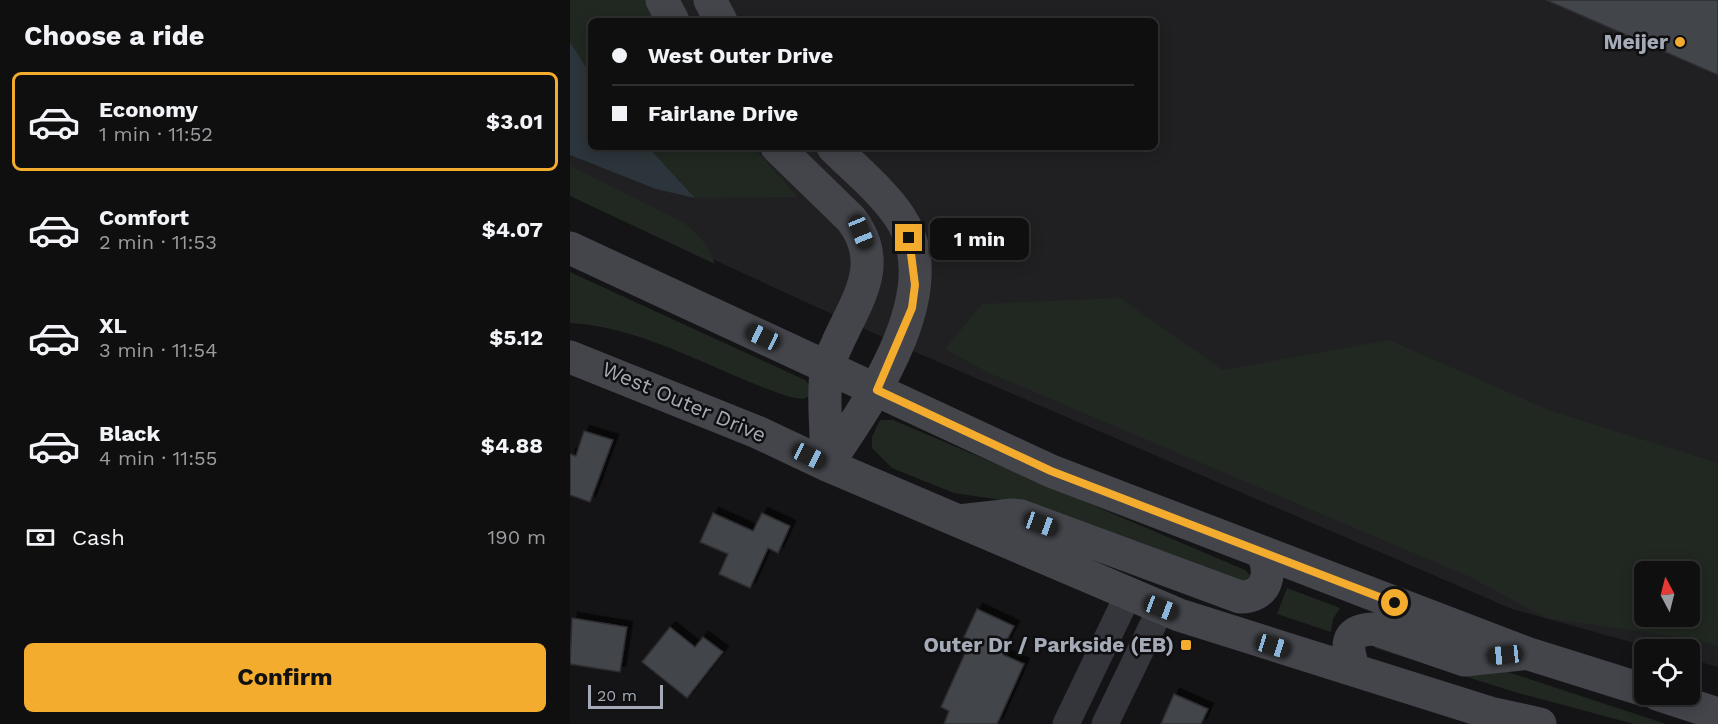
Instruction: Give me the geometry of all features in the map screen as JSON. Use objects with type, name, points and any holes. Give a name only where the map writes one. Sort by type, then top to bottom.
[{"type":"main road","points":[[662,0],[671,18]]},
{"type":"main road","points":[[710,0],[719,18]]},
{"type":"main road","points":[[780,150],[851,219],[861,232],[868,249],[869,266],[865,282],[827,367],[826,465]]},
{"type":"main road","points":[[826,465],[877,390],[912,308],[915,285],[909,238],[900,217],[869,181],[836,150]]},
{"type":"main road","points":[[570,248],[1051,471],[1526,653],[1634,687]]},
{"type":"main road","name":"West Outer Drive","points":[[570,357],[757,432],[826,465],[1161,608],[1273,646],[1490,713],[1540,724]]},
{"type":"main road","points":[[957,521],[1012,514],[1021,516],[1240,597],[1258,593],[1265,585],[1269,575],[1263,553]]},
{"type":"main road","points":[[1354,670],[1349,643],[1352,634],[1359,629],[1374,628],[1464,660],[1526,653]]},
{"type":"main road","points":[[1691,705],[1718,714]]},
{"type":"street","points":[[1066,724],[1128,595]]},
{"type":"street","points":[[1105,724],[1161,608]]},
{"type":"shaded area","points":[[570,0],[1718,0],[1718,667],[1700,662],[1700,639],[1634,639],[1634,643],[1512,609],[913,351],[570,194]]},
{"type":"shaded area","points":[[570,0],[646,0],[654,18],[588,18],[588,70],[570,42]]},
{"type":"shaded area","points":[[570,42],[588,70],[588,150],[651,150],[695,198],[656,189],[570,155]]},
{"type":"shaded area","points":[[651,150],[756,150],[798,197],[695,198]]},
{"type":"shaded area","points":[[570,166],[682,222],[702,240],[715,264],[570,196]]},
{"type":"shaded area","points":[[570,272],[805,380],[812,388],[811,395],[803,399],[790,397],[654,342],[599,326],[570,323]]},
{"type":"shaded area","points":[[1120,298],[1223,370],[1389,340],[1551,411],[1718,463],[1718,647],[1700,639],[1546,618],[1470,577],[987,372],[945,349],[982,304]]},
{"type":"shaded area","points":[[880,420],[893,420],[1245,570],[1251,576],[1247,584],[1008,501],[954,493],[892,468],[872,448],[872,437]]},
{"type":"shaded area","points":[[1287,588],[1340,608],[1333,619],[1331,632],[1277,614]]},
{"type":"shaded area","points":[[1378,638],[1502,670],[1666,724],[1634,724],[1518,693],[1375,648]]},
{"type":"building","name":"Meijer","points":[[1546,0],[1718,0],[1718,75]]},
{"type":"building","points":[[584,431],[613,440],[590,502],[570,495],[570,454],[576,456]]},
{"type":"building","points":[[713,513],[753,531],[762,513],[790,526],[778,553],[768,548],[750,588],[719,574],[728,554],[700,542]]},
{"type":"building","points":[[977,609],[1014,626],[1004,646],[1007,647],[1004,655],[1024,664],[997,724],[944,724],[949,711],[941,707],[971,640],[964,637]]},
{"type":"building","points":[[572,618],[627,627],[620,672],[570,664]]},
{"type":"building","points":[[670,627],[695,647],[703,637],[723,652],[687,698],[642,662]]},
{"type":"building","points":[[1174,694],[1208,709],[1201,724],[1161,724]]},
{"type":"place","name":"Meijer","points":[[1680,42]]},
{"type":"place","name":"Outer Dr / Parkside (EB)","points":[[1186,645]]},
{"type":"route","points":[[909,238],[915,285],[912,308],[877,390],[1051,471],[1395,603]]}]
